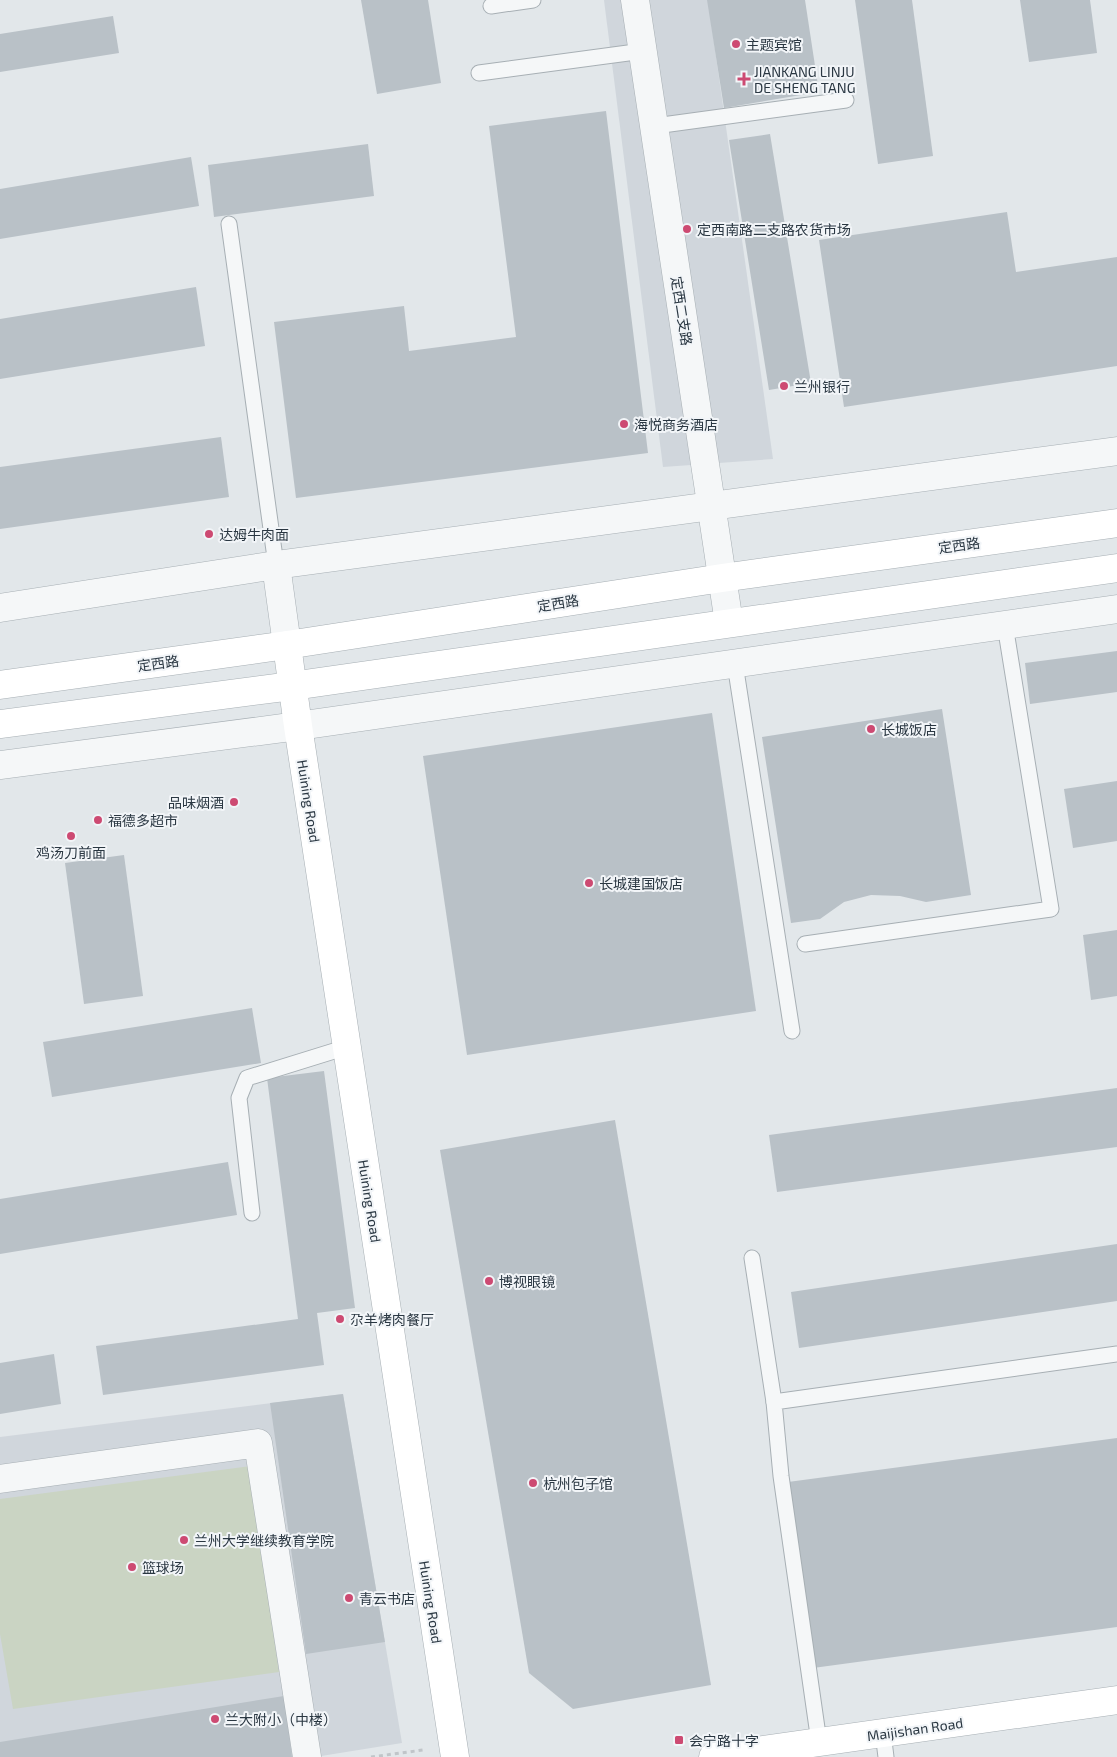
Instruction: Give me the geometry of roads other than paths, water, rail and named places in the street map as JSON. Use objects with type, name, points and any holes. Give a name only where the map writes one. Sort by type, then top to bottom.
[{"type":"main road","name":"定西路","points":[[0,685],[287,645],[722,578],[1117,523]]},
{"type":"main road","points":[[0,724],[292,686],[1117,568]]},
{"type":"main road","name":"Huining Road","points":[[287,645],[346,1047],[454,1751]]},
{"type":"main road","name":"Maijishan Road","points":[[714,1757],[819,1742],[885,1745],[1117,1700]]},
{"type":"street","name":"定西二支路","points":[[635,0],[729,623]]},
{"type":"street","points":[[0,608],[276,565],[1117,451]]},
{"type":"street","points":[[276,565],[287,645]]},
{"type":"street","points":[[0,765],[298,726],[1117,609]]},
{"type":"street","points":[[0,1479],[258,1443],[307,1757]]},
{"type":"lane","points":[[491,6],[533,0]]},
{"type":"lane","points":[[479,73],[643,51]]},
{"type":"lane","points":[[655,126],[846,100]]},
{"type":"lane","points":[[229,224],[276,565]]},
{"type":"lane","points":[[805,944],[1051,909],[1005,625]]},
{"type":"lane","points":[[734,664],[792,1031]]},
{"type":"lane","points":[[252,1213],[239,1098],[247,1078],[346,1047]]},
{"type":"lane","points":[[752,1258],[774,1402],[781,1476],[819,1742]]},
{"type":"lane","points":[[774,1402],[1117,1354]]},
{"type":"place","name":"主题宾馆","points":[[736,44]]},
{"type":"place","name":"JIANKANG LINJU DE SHENG TANG","points":[[744,79]]},
{"type":"place","name":"定西南路二支路农货市场","points":[[687,229]]},
{"type":"place","name":"兰州银行","points":[[784,386]]},
{"type":"place","name":"海悦商务酒店","points":[[624,424]]},
{"type":"place","name":"达姆牛肉面","points":[[209,534]]},
{"type":"place","name":"长城饭店","points":[[871,729]]},
{"type":"place","name":"品味烟酒","points":[[234,802]]},
{"type":"place","name":"福德多超市","points":[[98,820]]},
{"type":"place","name":"鸡汤刀前面","points":[[71,836]]},
{"type":"place","name":"长城建国饭店","points":[[589,883]]},
{"type":"place","name":"博视眼镜","points":[[489,1281]]},
{"type":"place","name":"尕羊烤肉餐厅","points":[[340,1319]]},
{"type":"place","name":"杭州包子馆","points":[[533,1483]]},
{"type":"place","name":"兰州大学继续教育学院","points":[[184,1540]]},
{"type":"place","name":"篮球场","points":[[132,1567]]},
{"type":"place","name":"青云书店","points":[[349,1598]]},
{"type":"place","name":"兰大附小（中楼）","points":[[215,1719]]},
{"type":"place","name":"会宁路十字","points":[[679,1740]]}]
